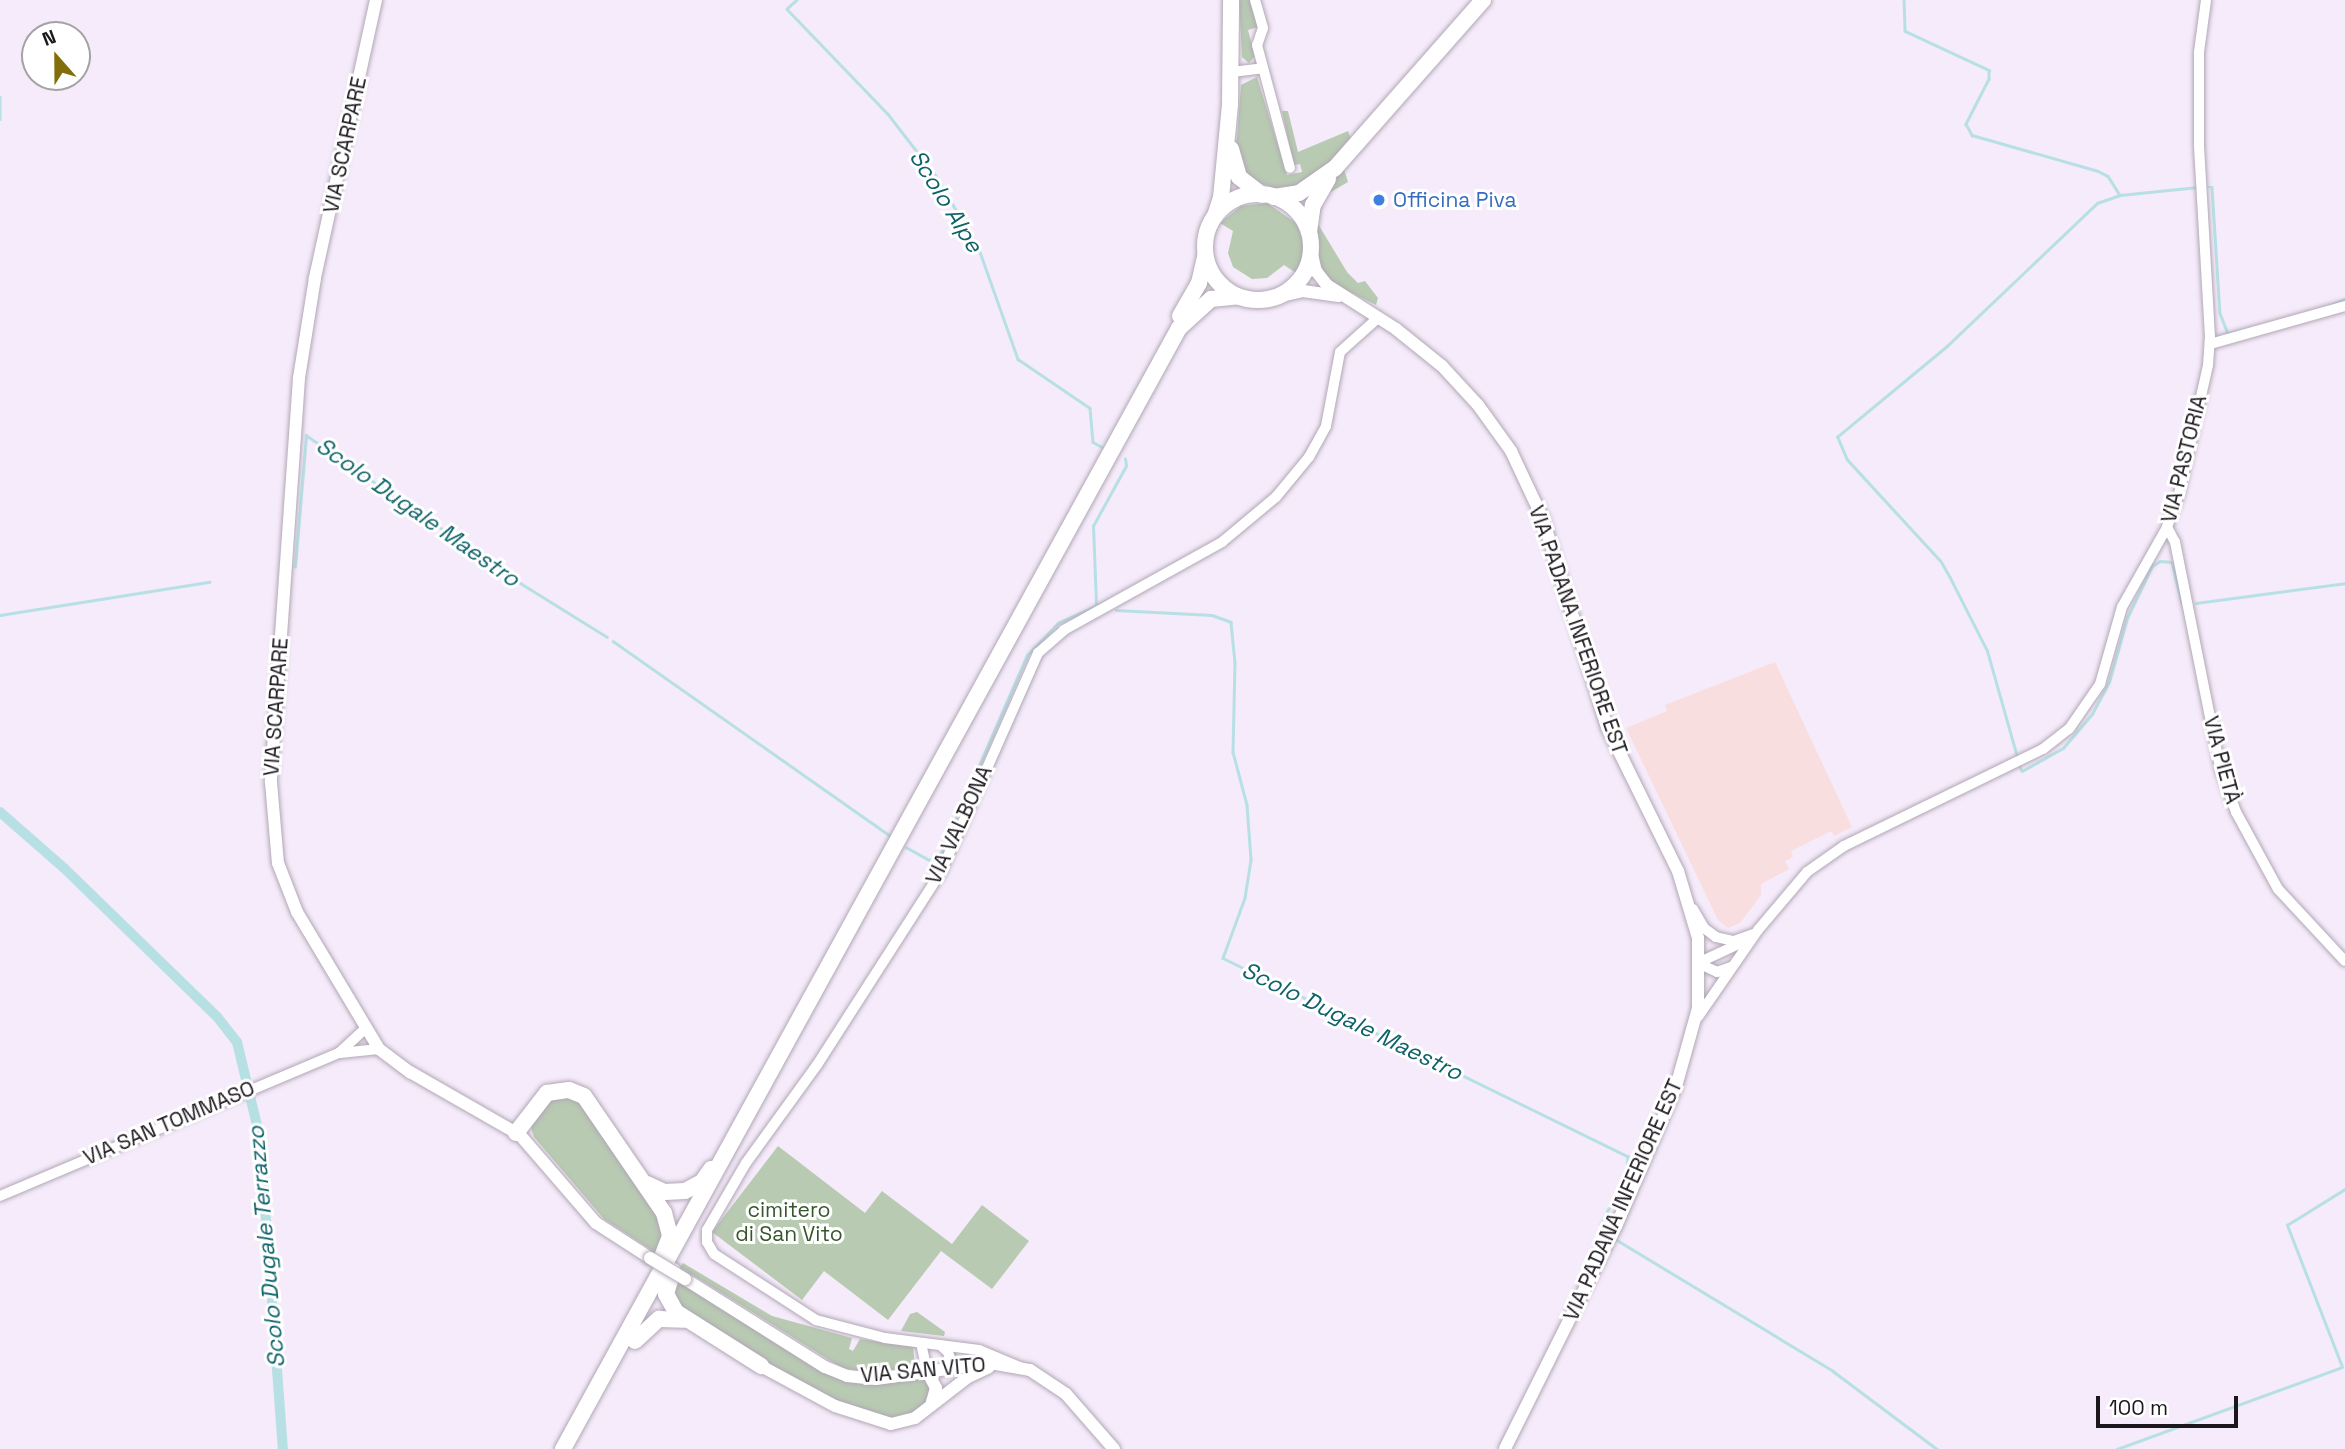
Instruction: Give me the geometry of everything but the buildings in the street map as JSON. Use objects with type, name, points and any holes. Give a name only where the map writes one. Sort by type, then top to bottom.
[{"type":"main road","points":[[563,1449],[595,1398],[753,1109],[1168,348],[1199,283],[1210,226],[1221,198],[1230,104],[1231,0]]},
{"type":"main road","points":[[1168,348],[1197,307],[1217,297],[1238,296],[1258,300],[1277,297],[1301,279],[1317,197],[1335,168],[1483,0]]},
{"type":"main road","points":[[1230,104],[1234,167],[1243,182],[1297,211],[1310,242]]},
{"type":"main road","points":[[1210,226],[1231,202],[1299,193],[1335,168]]},
{"type":"main road","points":[[1206,248],[1214,277],[1238,296]]},
{"type":"main road","points":[[516,1133],[542,1096],[557,1090],[575,1091],[592,1105],[645,1182],[667,1220],[669,1242],[615,1362]]},
{"type":"main road","points":[[645,1182],[671,1193],[697,1185],[753,1109]]},
{"type":"main road","points":[[719,1170],[667,1284],[669,1303],[684,1320],[761,1366]]},
{"type":"main road","points":[[595,1398],[645,1328],[663,1318],[684,1320]]},
{"type":"street","name":"VIA SCARPARE","points":[[376,0],[302,353],[270,800],[275,852],[288,893],[364,1030],[379,1049],[410,1072],[516,1133],[596,1223],[650,1258]]},
{"type":"street","points":[[1255,0],[1263,25],[1257,42],[1290,168]]},
{"type":"street","name":"VIA PASTORIA","points":[[1694,1028],[1756,932],[1794,886],[1824,859],[2057,740],[2100,684],[2122,607],[2168,527],[2179,494],[2210,344],[2199,145],[2200,52],[2206,0]]},
{"type":"street","points":[[1231,72],[1263,68]]},
{"type":"street","name":"VIA PADANA INFERIORE EST","points":[[1310,242],[1319,276],[1343,297],[1378,317],[1461,385],[1520,469],[1546,528],[1607,727],[1690,901],[1700,963],[1694,1028],[1675,1087],[1616,1226],[1505,1449]]},
{"type":"street","name":"VIA PADANA INFERIORE EST","points":[[1277,297],[1303,292],[1343,297]]},
{"type":"street","points":[[2210,344],[2345,306]]},
{"type":"street","name":"VIA VALBONA","points":[[1020,1367],[988,1352],[844,1330],[802,1314],[711,1251],[706,1238],[711,1221],[941,872],[1038,653],[1064,630],[1222,542],[1276,497],[1310,457],[1326,426],[1340,352],[1378,317]]},
{"type":"street","name":"VIA PIETÀ","points":[[2168,527],[2175,542],[2220,768],[2236,813],[2278,889],[2345,961]]},
{"type":"street","points":[[1690,901],[1701,924],[1717,937],[1734,941],[1756,932]]},
{"type":"street","name":"VIA PASTORIA","points":[[1700,963],[1756,932]]},
{"type":"street","points":[[1700,963],[1717,972],[1734,964]]},
{"type":"street","name":"VIA SAN TOMMASO","points":[[339,1053],[364,1030]]},
{"type":"street","name":"VIA SAN TOMMASO","points":[[0,1196],[339,1053],[379,1049]]},
{"type":"street","name":"VIA SAN VITO","points":[[650,1258],[841,1374],[876,1379],[953,1367],[1003,1364],[1020,1367],[1066,1394],[1114,1449]]},
{"type":"street","points":[[921,1343],[927,1371],[936,1388],[931,1406]]},
{"type":"street","points":[[931,1406],[950,1385],[953,1367],[948,1352],[939,1345]]},
{"type":"street","points":[[761,1366],[835,1406],[877,1422],[902,1423],[931,1406],[973,1374],[1003,1364]]},
{"type":"shaded area","points":[[1775,662],[1852,827],[1834,836],[1831,831],[1791,851],[1793,857],[1785,861],[1789,869],[1761,884],[1761,895],[1740,923],[1728,928],[1718,920],[1626,728],[1667,711],[1665,705]]},
{"type":"green space","points":[[1239,0],[1252,0],[1258,27],[1248,30],[1255,56],[1249,63],[1242,57]]},
{"type":"green space","points":[[1257,77],[1287,175],[1302,172],[1300,164],[1294,165],[1282,111],[1288,111],[1298,152],[1348,131],[1352,141],[1309,182],[1283,191],[1247,179],[1236,151],[1241,85]]},
{"type":"green space","points":[[1344,169],[1348,182],[1324,196],[1318,224],[1347,272],[1358,283],[1365,281],[1378,298],[1376,305],[1330,282],[1319,264],[1316,220],[1319,205],[1328,187]]},
{"type":"green space","points":[[1267,203],[1296,223],[1303,239],[1303,257],[1296,273],[1284,265],[1267,278],[1252,279],[1233,267],[1228,253],[1233,231],[1220,223],[1241,206]]},
{"type":"green space","points":[[566,1095],[585,1104],[664,1225],[659,1255],[604,1219],[534,1137],[530,1125],[545,1100]]},
{"type":"green space","name":"cimitero di San Vito","points":[[778,1146],[865,1213],[882,1191],[952,1244],[982,1205],[1029,1241],[992,1289],[941,1251],[888,1320],[824,1271],[802,1300],[712,1232]]},
{"type":"green space","points":[[683,1263],[772,1316],[852,1338],[849,1349],[853,1351],[860,1339],[913,1347],[915,1365],[876,1373],[842,1368],[680,1267]]},
{"type":"green space","points":[[673,1279],[843,1380],[863,1384],[923,1378],[930,1389],[927,1402],[914,1413],[894,1419],[850,1407],[806,1386],[683,1313],[676,1306]]},
{"type":"green space","points":[[917,1312],[945,1332],[944,1336],[901,1331],[910,1314]]},
{"type":"waterway","name":"Scolo Alpe","points":[[797,0],[787,9],[888,114],[936,176],[979,249],[1018,359],[1090,408],[1093,442],[1102,447]]},
{"type":"waterway","points":[[1904,0],[1905,31],[1989,70],[1989,79],[1966,124],[1972,135],[2098,171],[2108,176],[2120,195],[2198,187]]},
{"type":"waterway","points":[[0,97],[0,119]]},
{"type":"waterway","points":[[2208,187],[2212,187],[2220,313],[2228,334],[2238,331]]},
{"type":"waterway","points":[[2017,757],[1987,651],[1950,578],[1940,561],[1847,460],[1837,437],[1947,346],[2097,203],[2120,195]]},
{"type":"waterway","points":[[2329,306],[2345,299]]},
{"type":"waterway","name":"Scolo Dugale Maestro","points":[[295,567],[306,435],[522,584],[607,637]]},
{"type":"waterway","name":"Scolo Alpe","points":[[1096,604],[1093,526],[1126,466],[1125,459]]},
{"type":"waterway","points":[[2020,766],[2022,771],[2063,748],[2092,714],[2109,682],[2127,618],[2152,566],[2160,561],[2172,562],[2182,603]]},
{"type":"waterway","name":"Scolo Dugale Maestro","points":[[0,615],[209,582]]},
{"type":"waterway","points":[[2196,603],[2345,583]]},
{"type":"waterway","name":"Scolo Dugale Maestro","points":[[906,847],[929,860],[941,853],[1027,655],[1058,623],[1109,600]]},
{"type":"waterway","name":"Scolo Dugale Maestro","points":[[1116,610],[1212,615],[1231,622],[1235,663],[1233,752],[1247,805],[1251,860],[1245,898],[1223,958],[1628,1156],[1627,1174],[1601,1224],[1604,1235]]},
{"type":"waterway","name":"Scolo Dugale Maestro","points":[[613,641],[892,837]]},
{"type":"waterway","name":"Scolo Dugale Terrazzo","points":[[0,812],[64,868],[218,1018],[237,1042],[260,1138],[283,1449]]},
{"type":"waterway","points":[[2117,1449],[2342,1367],[2287,1225],[2345,1189]]},
{"type":"waterway","name":"Scolo Dugale Maestro","points":[[1617,1240],[1833,1371],[1937,1449]]},
{"type":"place","name":"Officina Piva","points":[[1379,200]]}]
